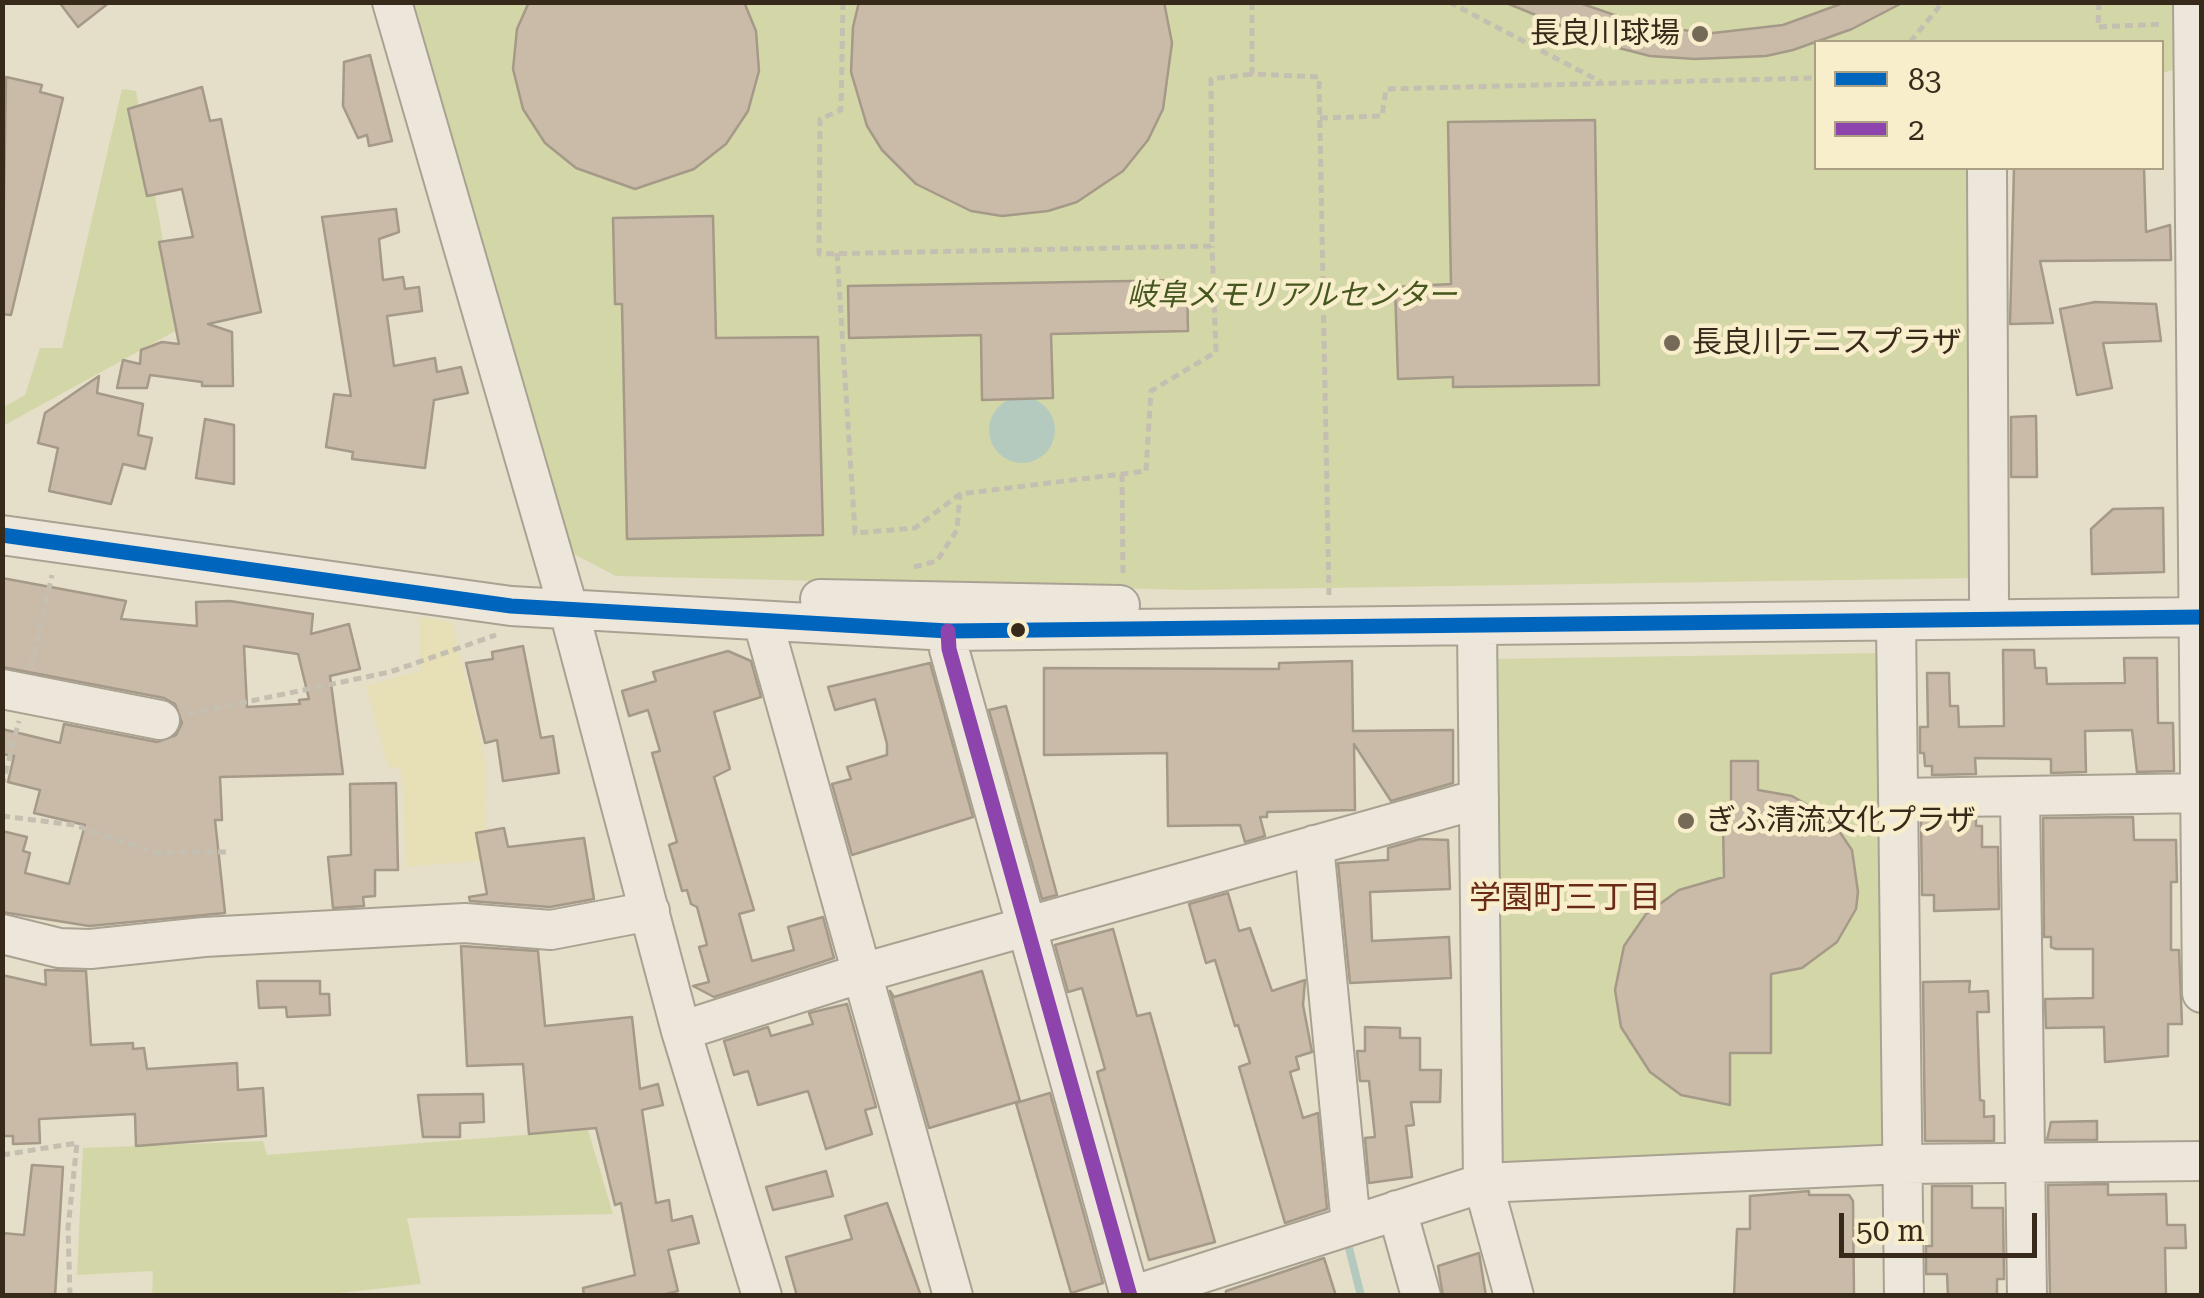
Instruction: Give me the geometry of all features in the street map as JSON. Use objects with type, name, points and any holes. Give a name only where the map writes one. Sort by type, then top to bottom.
[{"type":"street","points":[[392,2],[565,599],[681,1031],[762,1296]]},
{"type":"street","points":[[2192,13],[2185,82],[2199,434],[2202,993]]},
{"type":"street","points":[[1987,170],[1988,598]]},
{"type":"street","points":[[2,513],[565,599],[763,622],[948,631],[1896,622],[2198,606]]},
{"type":"street","points":[[2,535],[511,606],[565,599],[1123,605],[1988,598],[2198,606]]},
{"type":"street","points":[[763,622],[953,1296]]},
{"type":"street","points":[[1896,622],[1904,1296]]},
{"type":"street","points":[[1477,628],[1483,1184],[1514,1296]]},
{"type":"street","points":[[948,631],[949,649],[1024,927],[1130,1296],[1483,1184],[2025,1160],[2202,1161]]},
{"type":"street","points":[[2,689],[160,720]]},
{"type":"street","points":[[1898,798],[2200,793]]},
{"type":"street","points":[[2020,796],[2027,1296]]},
{"type":"street","points":[[681,1031],[862,973],[1479,798]]},
{"type":"street","points":[[1314,845],[1351,1225]]},
{"type":"street","points":[[2,934],[59,948],[90,949],[204,937],[464,924],[551,930],[650,911]]},
{"type":"street","points":[[1397,1210],[1421,1296]]},
{"type":"path","points":[[843,2],[841,110],[820,119],[818,254],[1212,246]]},
{"type":"path","points":[[1252,2],[1252,74]]},
{"type":"path","points":[[1449,2],[1604,84]]},
{"type":"path","points":[[1912,40],[1943,2]]},
{"type":"path","points":[[2099,2],[2098,27],[2192,13]]},
{"type":"path","points":[[836,253],[855,533],[914,528],[960,494],[1146,470],[1151,391],[1216,352],[1211,79],[1252,74],[1319,77],[1329,604]]},
{"type":"path","points":[[1320,118],[1382,116],[1386,89],[1814,78]]},
{"type":"path","points":[[1122,474],[1123,605]]},
{"type":"path","points":[[910,568],[937,561],[957,530],[960,494]]},
{"type":"path","points":[[160,720],[390,672],[494,637],[509,621],[511,606]]},
{"type":"path","points":[[2,816],[74,825],[158,853],[226,852]]},
{"type":"path","points":[[2,1154],[78,1144],[68,1228],[70,1296]]},
{"type":"shaded area","points":[[1022,397],[1046,406],[1055,430],[1046,454],[1022,463],[998,454],[989,430],[998,406]]},
{"type":"shaded area","points":[[419,617],[452,622],[485,758],[486,860],[406,867],[402,770],[388,767],[366,686],[419,671]]},
{"type":"green space","name":"岐阜メモリアルセンター","points":[[402,3],[2182,3],[2180,68],[2164,72],[2164,40],[1814,40],[1814,170],[1970,170],[1976,578],[1190,590],[616,576],[564,549]]},
{"type":"green space","points":[[122,89],[136,91],[179,329],[3,426],[2,408],[25,395],[40,348],[62,348]]},
{"type":"green space","name":"ぎふ清流文化プラザ","points":[[1882,653],[1885,1150],[1492,1167],[1489,659]]},
{"type":"green space","points":[[588,1130],[613,1214],[407,1218],[421,1284],[311,1296],[152,1296],[153,1271],[77,1275],[83,1148],[263,1141],[267,1155]]},
{"type":"building","points":[[59,2],[110,2],[78,27]]},
{"type":"building","points":[[529,2],[744,2],[756,31],[759,71],[748,111],[726,144],[694,169],[635,189],[576,168],[545,143],[523,109],[513,69],[517,29]]},
{"type":"building","points":[[859,2],[1164,2],[1172,43],[1163,109],[1148,140],[1123,171],[1077,202],[1048,211],[1002,216],[971,211],[916,184],[882,150],[867,126],[851,72],[853,27]]},
{"type":"building","points":[[1504,2],[1577,2],[1649,27],[1713,33],[1783,25],[1846,2],[1904,2],[1852,29],[1766,56],[1695,59],[1650,56],[1611,46]]},
{"type":"building","points":[[370,55],[392,141],[369,146],[367,135],[358,138],[343,106],[344,62]]},
{"type":"building","points":[[6,77],[42,85],[40,92],[63,98],[11,315],[2,314]]},
{"type":"building","points":[[202,87],[210,121],[221,119],[261,312],[208,324],[232,332],[233,386],[202,386],[202,382],[150,375],[147,388],[117,388],[123,360],[140,364],[141,350],[162,342],[179,344],[159,242],[193,237],[182,189],[147,196],[128,109]]},
{"type":"building","points":[[1595,120],[1599,385],[1453,387],[1453,377],[1398,379],[1395,287],[1451,284],[1448,122]]},
{"type":"building","points":[[2014,170],[2144,170],[2146,232],[2170,225],[2171,260],[2040,261],[2053,323],[2010,324]]},
{"type":"building","points":[[396,209],[399,232],[379,239],[383,280],[403,277],[405,289],[419,287],[422,311],[387,316],[394,366],[435,358],[437,372],[461,367],[468,393],[434,400],[425,468],[352,459],[353,452],[326,447],[334,394],[351,396],[322,217]]},
{"type":"building","points":[[713,216],[716,338],[818,337],[823,535],[627,539],[622,304],[615,304],[613,218]]},
{"type":"building","points":[[1187,280],[1188,331],[1051,334],[1053,398],[982,400],[981,335],[849,338],[848,286]]},
{"type":"building","points":[[2095,302],[2156,304],[2161,341],[2103,343],[2112,388],[2077,395],[2060,309]]},
{"type":"building","points":[[99,376],[97,393],[143,404],[138,435],[152,438],[145,469],[123,464],[111,504],[49,491],[58,448],[38,443],[45,413]]},
{"type":"building","points":[[2036,416],[2037,477],[2011,477],[2011,417]]},
{"type":"building","points":[[205,419],[234,425],[234,484],[196,478]]},
{"type":"building","points":[[2163,508],[2164,572],[2092,574],[2091,529],[2113,509]]},
{"type":"building","points":[[2,578],[126,601],[121,619],[197,626],[196,602],[230,601],[313,614],[311,634],[349,624],[360,669],[330,676],[343,774],[220,777],[222,820],[215,820],[225,913],[89,926],[2,912],[2,831],[27,837],[23,851],[30,853],[25,873],[69,884],[85,825],[34,813],[40,790],[8,782],[14,756],[2,754],[2,729],[60,743],[64,724],[157,742],[176,735],[182,723],[175,704],[164,698],[2,667]],"holes":[[[244,646],[298,654],[309,699],[299,700],[300,704],[247,707]]]},
{"type":"building","points":[[523,646],[541,738],[553,736],[559,773],[503,781],[497,740],[485,743],[466,663],[493,659],[492,652]]},
{"type":"building","points":[[2003,650],[2034,650],[2035,668],[2046,668],[2047,684],[2125,683],[2124,658],[2157,658],[2158,723],[2173,723],[2174,771],[2137,772],[2132,730],[2085,731],[2086,772],[2051,773],[2051,759],[1975,758],[1976,774],[1932,775],[1932,766],[1925,766],[1924,753],[1920,753],[1920,727],[1928,727],[1927,673],[1949,673],[1950,706],[1958,706],[1959,727],[2004,726]]},
{"type":"building","points":[[728,651],[751,661],[761,697],[714,712],[730,769],[714,777],[754,910],[739,914],[752,961],[794,950],[788,927],[823,917],[834,958],[714,997],[693,986],[709,982],[699,947],[707,945],[697,907],[691,904],[687,890],[682,891],[669,845],[677,842],[652,753],[660,751],[648,710],[629,716],[622,691],[656,681],[653,672]]},
{"type":"building","points":[[1352,661],[1353,731],[1453,730],[1453,783],[1391,801],[1354,744],[1355,810],[1267,812],[1267,817],[1260,817],[1265,836],[1245,842],[1240,825],[1168,826],[1167,753],[1044,755],[1044,668],[1279,669],[1279,663]]},
{"type":"building","points":[[930,663],[973,817],[852,855],[832,784],[851,779],[847,767],[887,755],[887,744],[875,699],[835,710],[828,687]]},
{"type":"building","points":[[1006,706],[1057,895],[1042,899],[989,710]]},
{"type":"building","points":[[1731,761],[1758,761],[1758,790],[1792,796],[1830,818],[1852,850],[1858,892],[1856,909],[1837,942],[1802,968],[1771,974],[1771,1053],[1730,1053],[1730,1105],[1681,1095],[1650,1072],[1621,1027],[1615,990],[1624,946],[1646,914],[1679,890],[1724,877],[1723,824],[1731,824]]},
{"type":"building","points":[[396,783],[398,870],[375,870],[375,896],[363,897],[364,906],[333,908],[328,857],[351,855],[350,784]]},
{"type":"building","points":[[2133,817],[2134,840],[2176,840],[2177,882],[2171,882],[2171,950],[2179,950],[2182,1024],[2168,1024],[2168,1056],[2105,1062],[2104,1027],[2046,1028],[2045,999],[2093,998],[2093,949],[2056,949],[2051,947],[2051,937],[2044,937],[2043,818]]},
{"type":"building","points":[[1976,819],[1976,826],[1982,826],[1982,847],[1998,847],[1999,909],[1934,911],[1934,895],[1922,895],[1921,820]]},
{"type":"building","points":[[504,828],[508,847],[584,838],[594,899],[550,907],[470,901],[469,897],[487,894],[476,833]]},
{"type":"building","points":[[1420,839],[1448,840],[1450,889],[1370,892],[1372,941],[1449,937],[1451,978],[1350,983],[1338,863],[1388,860],[1388,848]]},
{"type":"building","points":[[1228,893],[1239,931],[1250,928],[1272,991],[1305,980],[1303,1005],[1312,1052],[1296,1057],[1299,1069],[1290,1072],[1303,1118],[1318,1113],[1327,1209],[1285,1223],[1239,1067],[1250,1063],[1215,960],[1206,963],[1189,904]]},
{"type":"building","points":[[1113,929],[1137,1016],[1150,1013],[1215,1242],[1149,1260],[1097,1072],[1105,1069],[1082,988],[1068,992],[1055,945]]},
{"type":"building","points":[[461,946],[538,951],[545,1026],[632,1017],[640,1089],[658,1084],[663,1105],[642,1110],[656,1203],[669,1200],[672,1221],[692,1216],[699,1243],[668,1250],[678,1291],[658,1296],[584,1296],[583,1288],[635,1275],[621,1203],[615,1205],[596,1128],[529,1134],[523,1064],[467,1066]]},
{"type":"building","points":[[45,970],[86,971],[91,1045],[133,1043],[133,1049],[144,1048],[147,1069],[237,1063],[238,1090],[263,1088],[266,1136],[136,1146],[135,1114],[39,1119],[40,1143],[13,1144],[13,1136],[2,1136],[2,975],[46,985]]},
{"type":"building","points":[[982,971],[1020,1101],[929,1128],[890,991],[894,997]]},
{"type":"building","points":[[257,981],[320,981],[320,994],[329,994],[330,1015],[287,1017],[286,1007],[259,1008]]},
{"type":"building","points":[[1970,981],[1969,992],[1988,991],[1989,1012],[1977,1012],[1980,1100],[1984,1101],[1984,1117],[1994,1116],[1994,1141],[1925,1141],[1923,982]]},
{"type":"building","points":[[847,1004],[876,1107],[865,1110],[872,1134],[826,1149],[808,1091],[758,1105],[748,1071],[734,1075],[724,1041],[768,1027],[771,1036],[813,1024],[809,1013]]},
{"type":"building","points":[[1365,1027],[1400,1028],[1400,1038],[1420,1038],[1420,1070],[1441,1070],[1440,1102],[1411,1102],[1414,1125],[1406,1126],[1412,1177],[1369,1183],[1365,1138],[1375,1137],[1369,1081],[1360,1081],[1357,1051],[1365,1051]]},
{"type":"building","points":[[1050,1093],[1103,1283],[1071,1293],[1016,1103]]},
{"type":"building","points":[[483,1094],[484,1122],[460,1123],[460,1137],[423,1137],[418,1095]]},
{"type":"building","points":[[2097,1121],[2097,1140],[2047,1140],[2051,1122]]},
{"type":"building","points":[[32,1165],[63,1167],[55,1296],[2,1296],[2,1233],[24,1235]]},
{"type":"building","points":[[826,1171],[833,1196],[773,1210],[766,1187]]},
{"type":"building","points":[[2108,1184],[2108,1195],[2166,1194],[2167,1225],[2185,1225],[2186,1248],[2165,1248],[2166,1296],[2050,1296],[2048,1185]]},
{"type":"building","points":[[1932,1186],[1972,1186],[1972,1208],[2003,1208],[2004,1279],[1997,1279],[1997,1296],[1948,1296],[1947,1274],[1926,1274],[1926,1246],[1932,1246]]},
{"type":"building","points":[[1809,1191],[1809,1195],[1849,1195],[1853,1201],[1854,1296],[1734,1296],[1737,1229],[1750,1229],[1750,1196]]},
{"type":"building","points":[[887,1203],[921,1296],[797,1296],[786,1257],[852,1239],[845,1216]]},
{"type":"building","points":[[1479,1253],[1486,1296],[1443,1296],[1438,1266]]},
{"type":"building","points":[[1324,1258],[1336,1296],[1226,1296],[1226,1291]]},
{"type":"waterway","points":[[1348,1244],[1361,1296]]},
{"type":"transit line","name":"83","points":[[2,535],[511,606],[948,631],[2202,617]]},
{"type":"transit line","name":"2","points":[[948,631],[949,649],[1130,1296]]},
{"type":"place","name":"長良川球場","points":[[1700,34]]},
{"type":"place","name":"長良川テニスプラザ","points":[[1672,343]]},
{"type":"place","name":"ぎふ清流文化プラザ","points":[[1686,821]]},
{"type":"district","name":"学園町三丁目","points":[[1565,899]]}]
